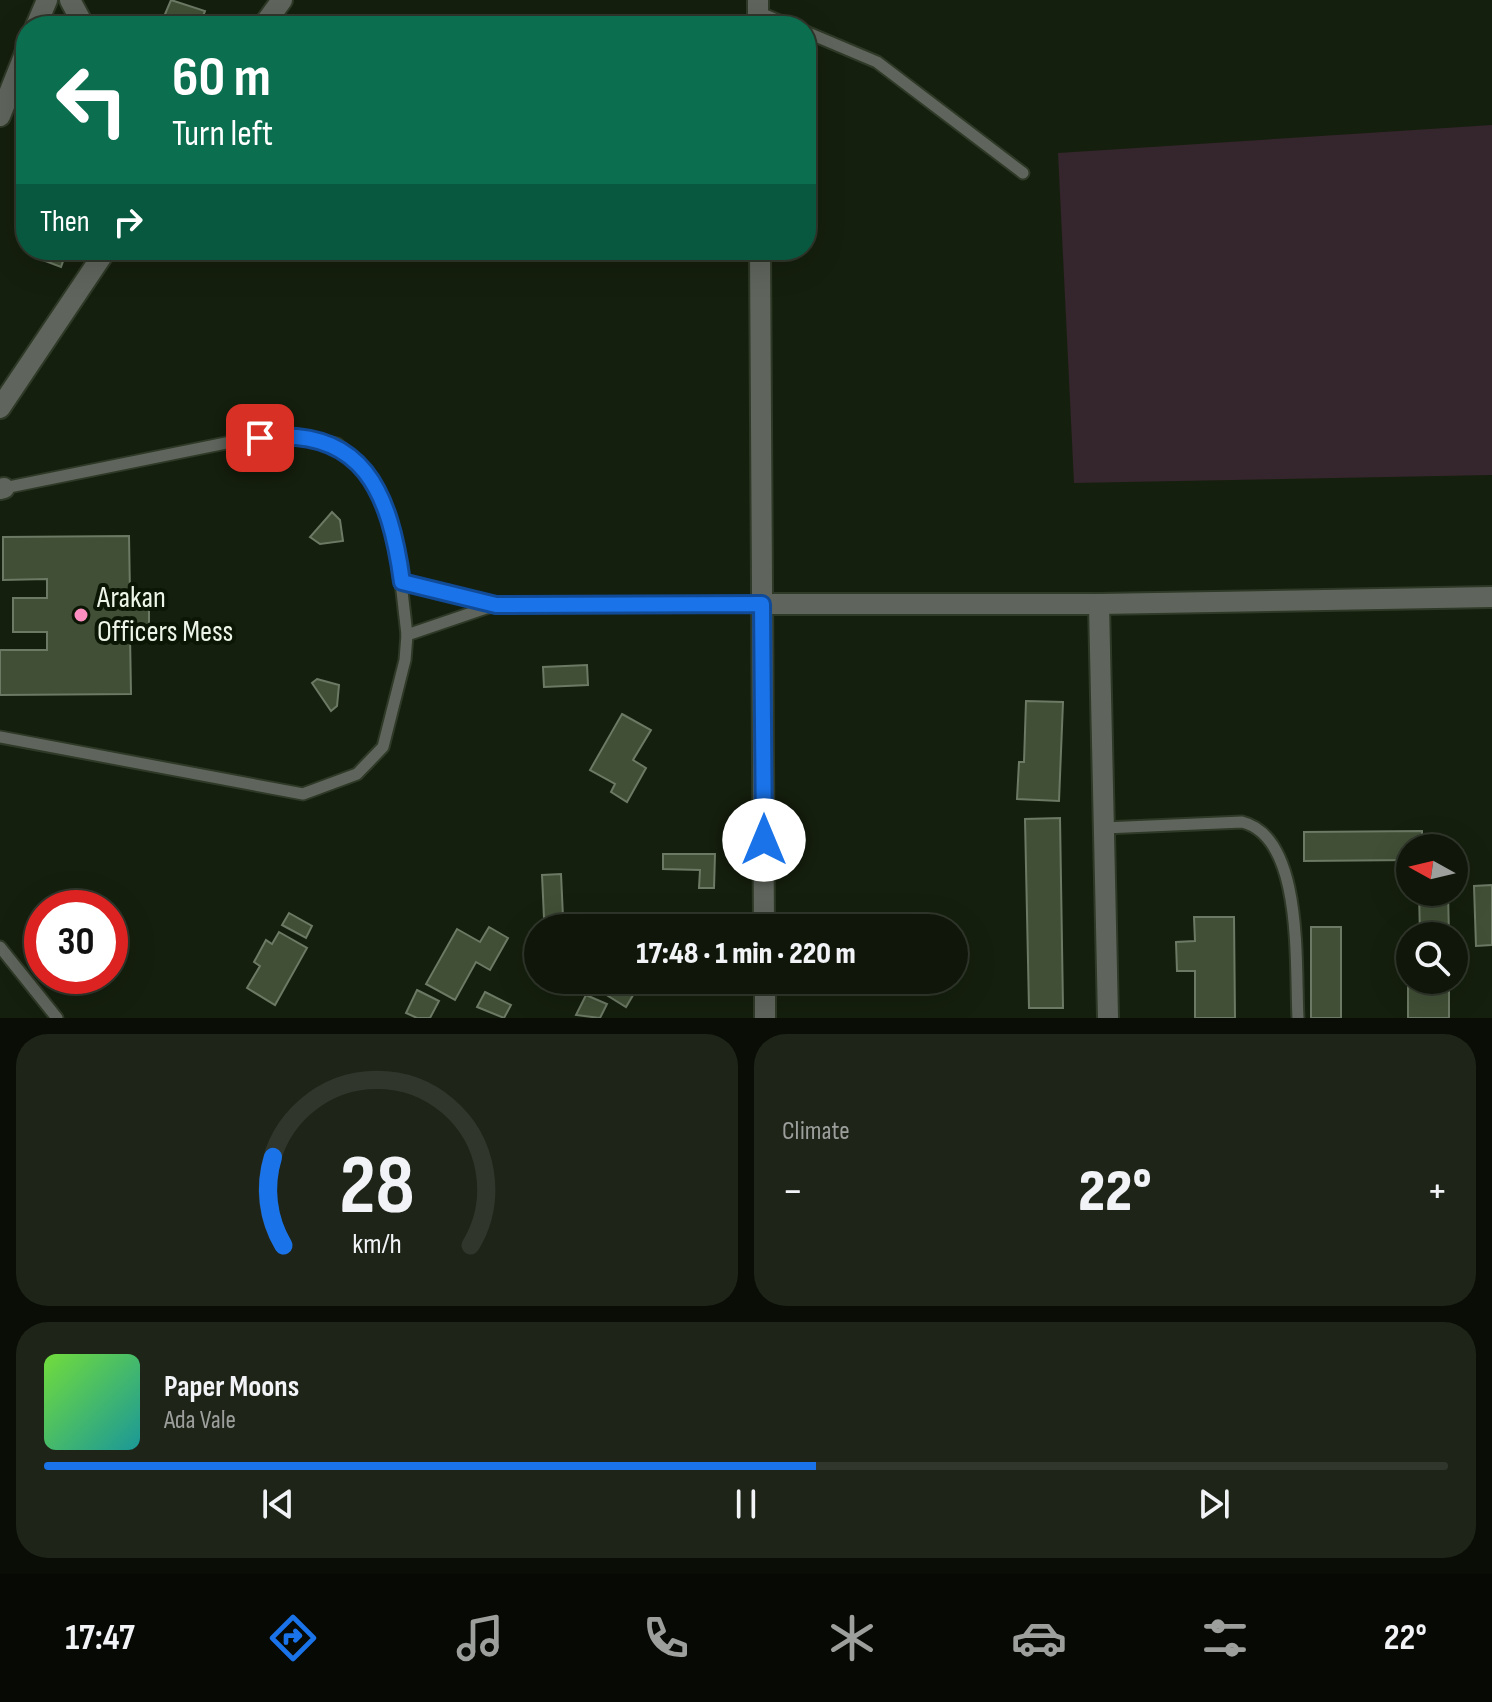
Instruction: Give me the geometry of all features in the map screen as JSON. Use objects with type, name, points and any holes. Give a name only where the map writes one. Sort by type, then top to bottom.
[{"type":"street","points":[[0,116],[16,76]]},
{"type":"street","points":[[0,408],[99,260]]},
{"type":"street","points":[[760,260],[764,914]]},
{"type":"street","points":[[762,604],[1099,604],[1492,597]]},
{"type":"street","points":[[1099,604],[1108,1018]]},
{"type":"street","points":[[765,994],[765,1018]]},
{"type":"lane","points":[[816,36],[877,62],[1023,173]]},
{"type":"lane","points":[[0,737],[303,794],[357,774],[383,747],[405,660],[407,635],[397,547],[373,479],[337,444],[289,434],[231,442],[2,489]]},
{"type":"lane","points":[[402,582],[496,605],[762,604]]},
{"type":"lane","points":[[407,635],[496,605]]},
{"type":"lane","points":[[1104,828],[1242,822],[1266,833],[1276,846],[1290,892],[1298,1018]]},
{"type":"lane","points":[[0,947],[57,1018]]},
{"type":"shaded area","points":[[1492,125],[1492,475],[1074,483],[1058,153]]},
{"type":"building","points":[[171,0],[205,11],[203,16],[164,16]]},
{"type":"building","points":[[43,260],[63,260],[61,267]]},
{"type":"building","points":[[332,512],[340,520],[343,541],[320,544],[310,537]]},
{"type":"building","name":"Arakan Officers Mess","points":[[129,536],[130,594],[149,594],[149,635],[130,635],[131,694],[0,695],[0,650],[47,650],[47,632],[13,632],[13,598],[47,598],[47,579],[3,580],[3,537]]},
{"type":"building","points":[[587,665],[588,685],[544,687],[543,667]]},
{"type":"building","points":[[317,679],[339,685],[337,706],[331,711],[312,683]]},
{"type":"building","points":[[1026,701],[1063,702],[1059,801],[1017,799],[1019,762],[1024,762]]},
{"type":"building","points":[[622,714],[651,730],[633,760],[646,768],[627,802],[611,792],[615,784],[590,770]]},
{"type":"building","points":[[1060,818],[1063,1008],[1029,1008],[1025,819]]},
{"type":"building","points":[[1422,831],[1422,834],[1396,834],[1396,860],[1304,861],[1304,832]]},
{"type":"building","points":[[663,854],[715,854],[714,888],[699,888],[700,870],[663,869]]},
{"type":"building","points":[[561,874],[563,914],[544,914],[542,875]]},
{"type":"building","points":[[1492,885],[1492,945],[1476,946],[1474,886]]},
{"type":"building","points":[[1419,906],[1448,906],[1449,922],[1420,922]]},
{"type":"building","points":[[289,913],[312,926],[306,938],[282,925]]},
{"type":"building","points":[[1194,917],[1234,917],[1235,1018],[1195,1018],[1195,971],[1177,971],[1176,942],[1195,941]]},
{"type":"building","points":[[489,927],[508,938],[490,970],[476,962],[455,1000],[426,984],[457,929],[480,942]]},
{"type":"building","points":[[1311,927],[1341,927],[1341,1018],[1311,1018]]},
{"type":"building","points":[[279,932],[307,948],[275,1005],[247,988],[260,966],[254,962],[266,940],[272,944]]},
{"type":"building","points":[[417,990],[439,1001],[430,1018],[417,1018],[406,1013]]},
{"type":"building","points":[[485,992],[511,1005],[504,1018],[477,1007]]},
{"type":"building","points":[[605,994],[634,994],[626,1007]]},
{"type":"building","points":[[1408,994],[1449,994],[1449,1018],[1408,1018]]},
{"type":"building","points":[[586,995],[607,1004],[600,1018],[576,1015]]},
{"type":"place","name":"Arakan Officers Mess","points":[[81,615]]},
{"type":"route","points":[[260,438],[289,434],[337,444],[373,479],[397,547],[402,582],[496,605],[762,604],[764,840]]}]
